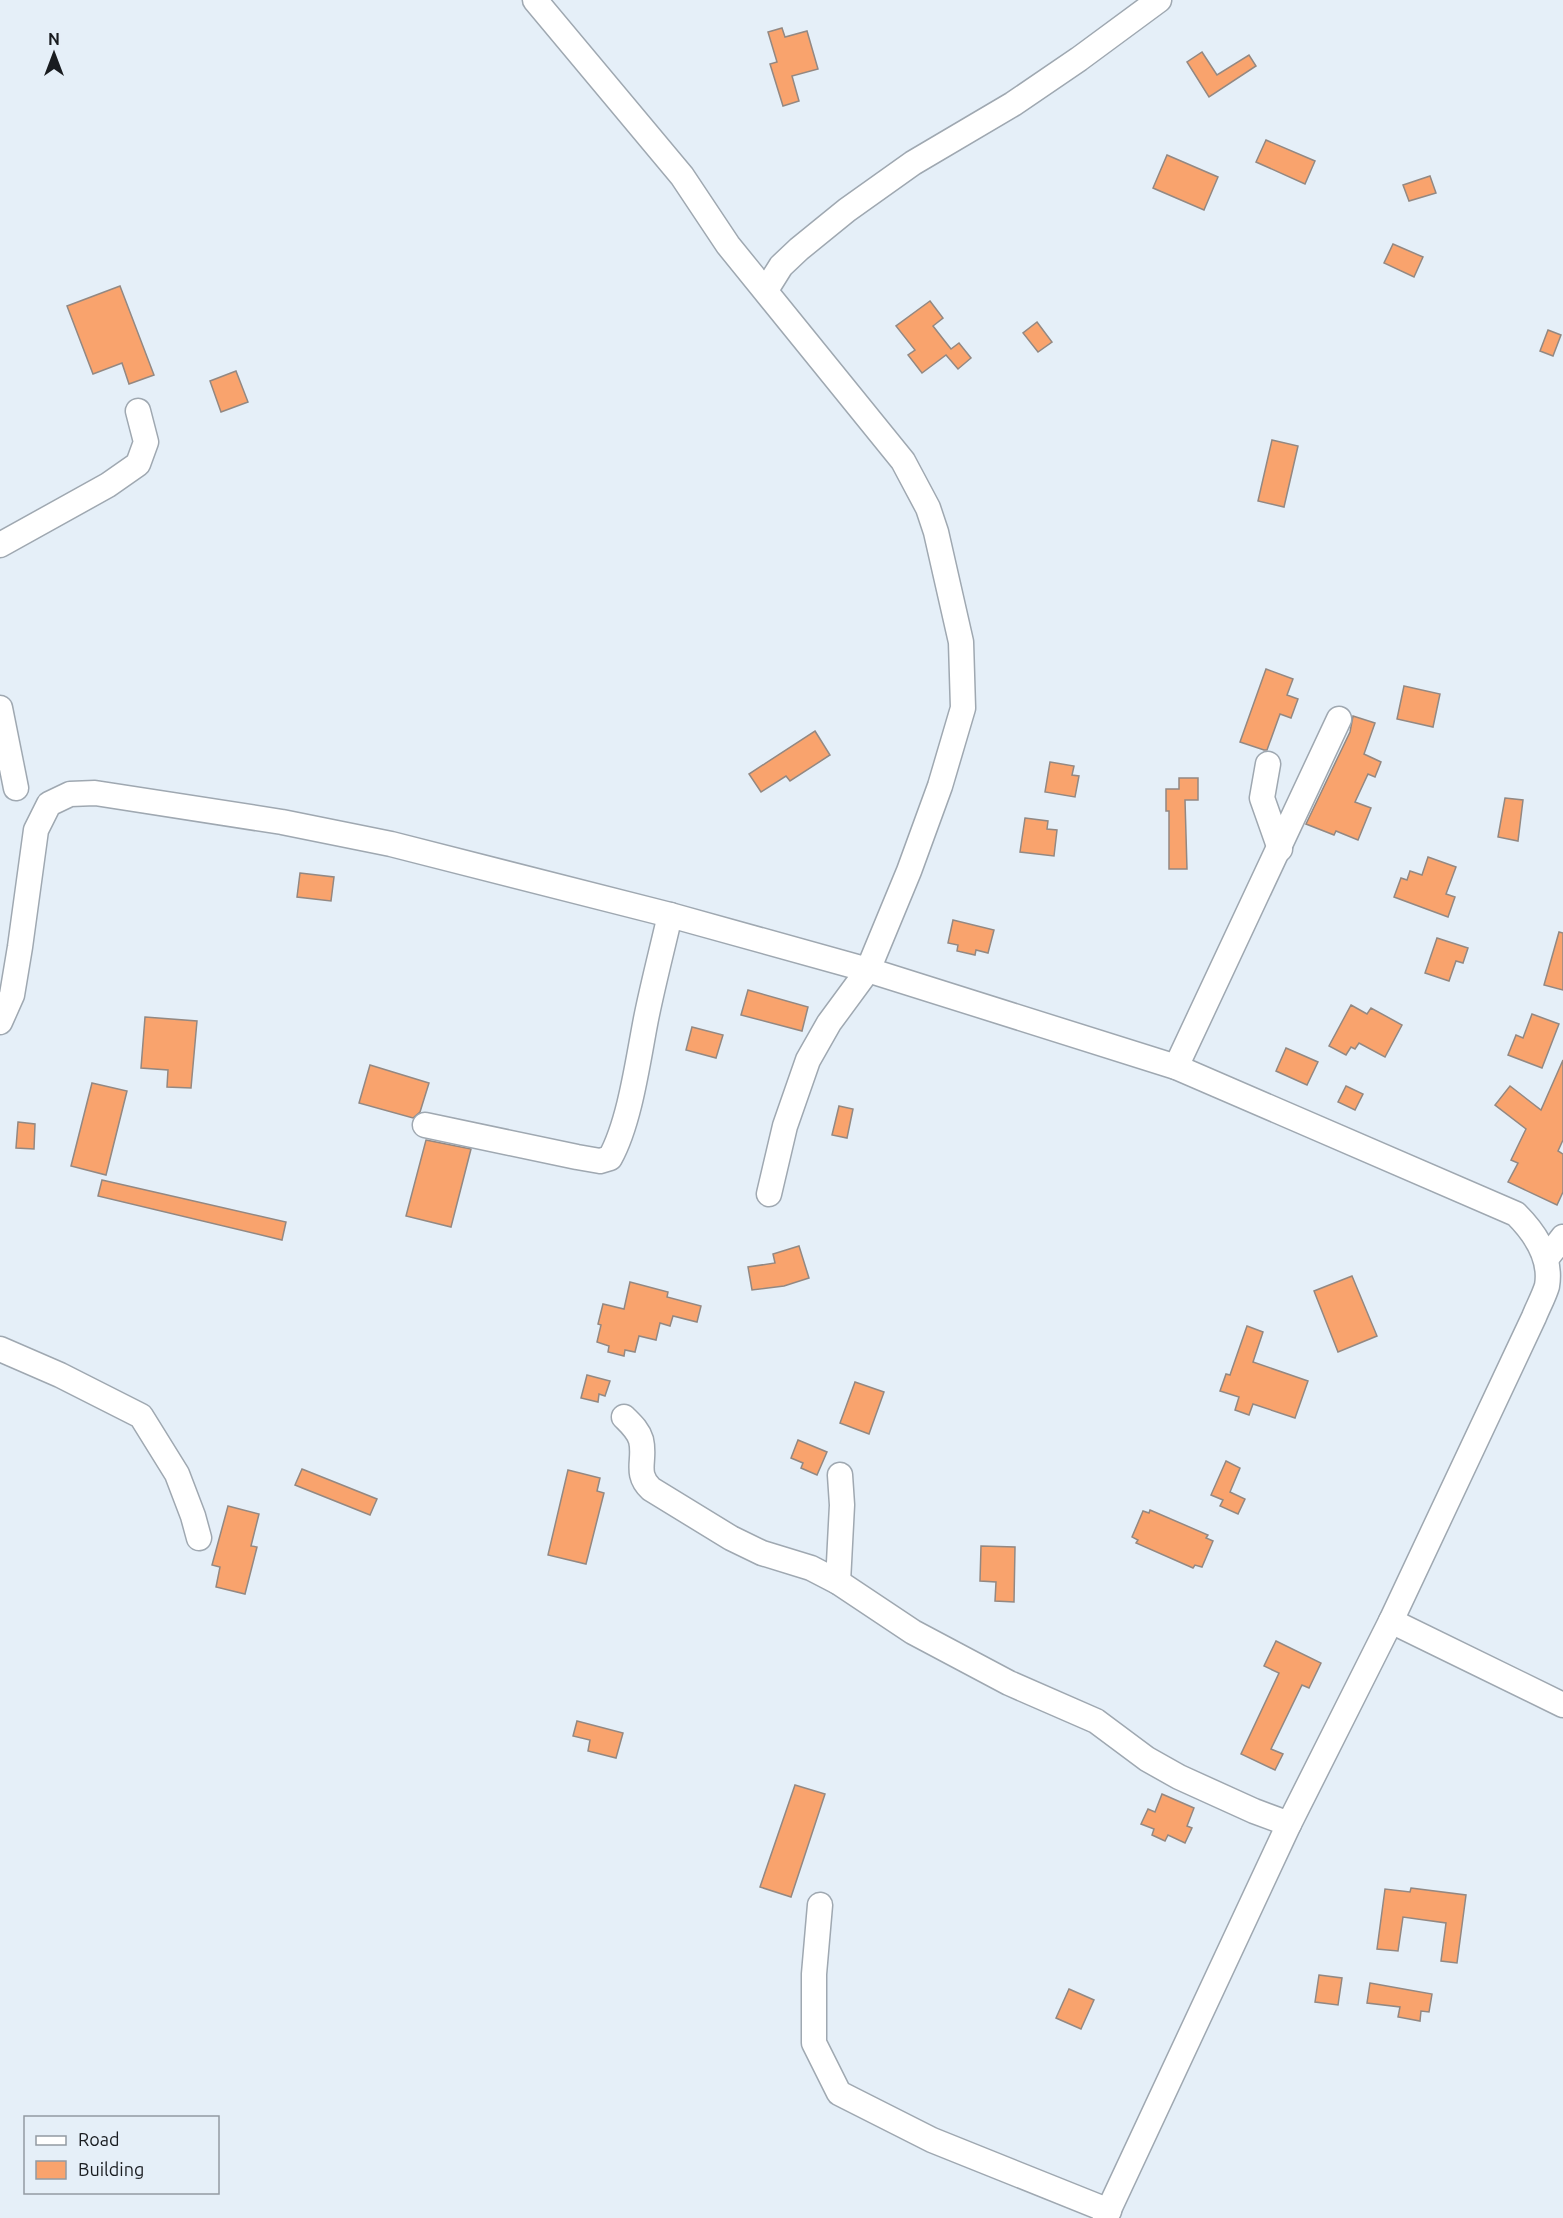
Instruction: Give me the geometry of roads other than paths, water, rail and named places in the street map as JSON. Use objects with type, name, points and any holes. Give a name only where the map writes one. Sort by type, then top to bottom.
[{"type":"street","points":[[535,0],[682,176],[728,245],[903,461],[915,480],[936,532],[961,642],[963,708],[940,786],[909,871],[868,970],[830,1023],[808,1060],[785,1126],[769,1194]]},
{"type":"street","points":[[766,290],[781,266],[847,210],[913,163],[1013,104],[1160,0]]},
{"type":"street","points":[[0,545],[108,485],[138,464],[146,442],[138,411]]},
{"type":"street","points":[[0,708],[8,788],[49,804]]},
{"type":"street","points":[[1176,1067],[1339,719]]},
{"type":"street","points":[[1268,764],[1262,798],[1280,849]]},
{"type":"street","points":[[0,1023],[14,985],[36,830],[49,804],[70,794],[95,793],[282,822],[391,844],[670,915],[868,970],[1176,1067],[1516,1214],[1538,1240],[1546,1259],[1547,1285],[1534,1317],[1391,1621],[1288,1824],[1107,2215],[932,2140],[839,2093],[814,2043],[814,1974],[820,1905]]},
{"type":"street","points":[[425,1125],[577,1157],[600,1161],[610,1158],[618,1143],[637,1068],[670,915]]},
{"type":"street","points":[[1546,1259],[1563,1237]]},
{"type":"street","points":[[0,1349],[141,1416],[177,1474],[194,1516],[199,1538]]},
{"type":"street","points":[[624,1417],[635,1428],[641,1441],[641,1473],[644,1483],[651,1490],[731,1538],[762,1553],[811,1568],[838,1582],[923,1638],[1009,1683],[1096,1721],[1148,1759],[1179,1778],[1288,1824]]},
{"type":"street","points":[[838,1582],[842,1504],[840,1475]]},
{"type":"street","points":[[1391,1621],[1563,1705]]}]
